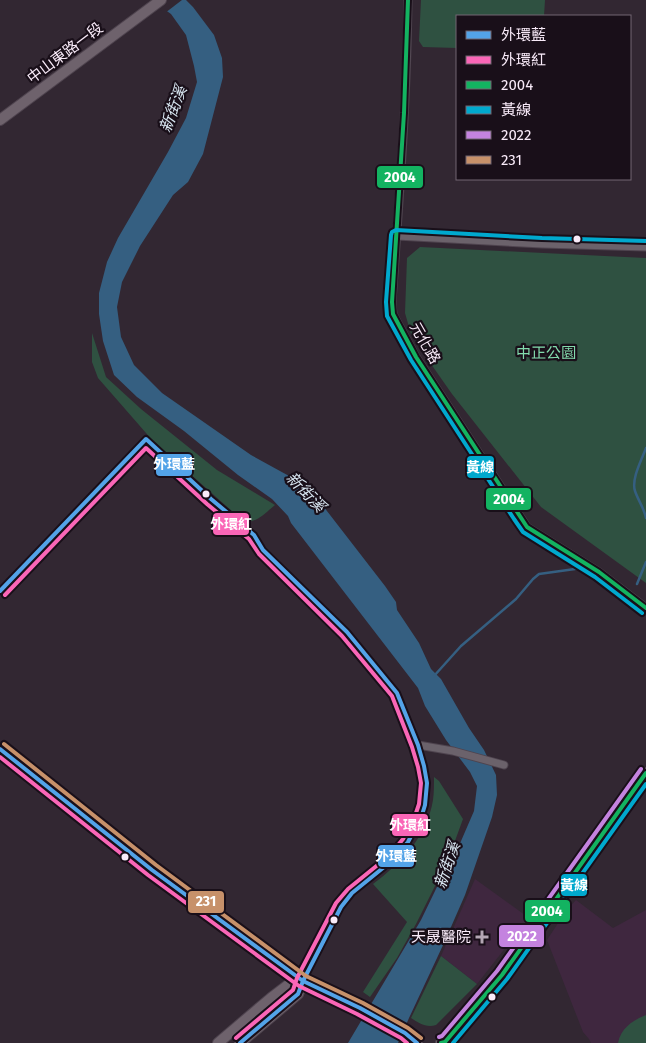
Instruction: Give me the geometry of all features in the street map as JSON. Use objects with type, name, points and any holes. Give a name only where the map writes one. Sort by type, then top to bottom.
[{"type":"street","name":"中山東路一段","points":[[0,120],[161,0]]},
{"type":"street","name":"元化路","points":[[408,0],[404,138],[392,302],[393,314],[416,357],[527,527],[599,572],[646,608]]},
{"type":"street","points":[[397,236],[542,244],[646,247]]},
{"type":"street","points":[[418,745],[454,751],[504,765]]},
{"type":"street","points":[[0,748],[152,870],[303,981],[366,1011],[405,1033],[418,1043]]},
{"type":"street","points":[[443,1042],[463,1022],[502,975],[646,774]]},
{"type":"street","points":[[218,1043],[288,985],[303,981]]},
{"type":"street","points":[[240,1043],[298,994],[303,981]]},
{"type":"shaded area","name":"天晟醫院","points":[[475,879],[529,918],[477,984],[441,956]]},
{"type":"shaded area","points":[[576,900],[613,928],[646,910],[646,1043],[591,1043],[583,1032],[547,940],[566,911]]},
{"type":"green space","points":[[421,0],[545,0],[544,15],[456,15],[456,48],[423,47],[419,41]]},
{"type":"green space","name":"中正公園","points":[[420,247],[646,258],[646,583],[541,507],[452,394],[424,354],[411,334],[405,313],[407,258]]},
{"type":"green space","points":[[92,333],[106,377],[141,409],[217,470],[275,505],[255,520],[242,520],[153,441],[98,378],[92,362]]},
{"type":"green space","points":[[434,777],[439,781],[463,819],[448,860],[416,924],[397,958],[370,997],[363,992],[407,922],[373,884],[403,858],[419,837],[430,813]]},
{"type":"green space","points":[[441,956],[477,984],[436,1025],[426,1025],[411,1018]]},
{"type":"green space","points":[[646,1015],[646,1043],[618,1043],[628,1025]]},
{"type":"water","name":"新街溪","points":[[151,0],[186,0],[193,7],[214,35],[222,58],[223,77],[203,154],[188,182],[173,195],[140,246],[122,282],[117,307],[121,337],[134,365],[162,393],[251,455],[300,482],[320,502],[396,602],[397,610],[419,643],[431,669],[441,679],[484,750],[496,775],[497,795],[492,817],[465,895],[398,1043],[348,1043],[421,920],[449,862],[455,855],[474,811],[477,786],[470,772],[446,740],[425,706],[418,688],[291,523],[288,516],[272,499],[137,397],[114,375],[103,341],[99,314],[99,293],[107,262],[118,238],[186,118],[197,82],[186,35],[171,14]]},
{"type":"pier","points":[[149,0],[182,0],[165,13],[149,2]]},
{"type":"waterway","points":[[646,448],[634,481],[635,491],[646,518]]},
{"type":"waterway","points":[[637,584],[646,562]]},
{"type":"waterway","points":[[434,676],[461,646],[516,599],[539,574],[575,569]]},
{"type":"transit line","name":"2004","points":[[408,0],[404,113],[392,302],[393,314],[416,357],[527,527],[599,572],[646,608]]},
{"type":"transit line","name":"黃線","points":[[642,613],[595,577],[523,532],[411,360],[387,316],[386,302],[391,235],[396,230],[542,238],[646,241]]},
{"type":"transit line","name":"外環藍","points":[[0,591],[146,439],[211,499],[254,535],[263,550],[347,632],[397,693],[418,745],[424,766],[427,783],[422,815],[408,842],[394,859],[352,893],[341,907],[298,994],[240,1043]]},
{"type":"transit line","name":"外環紅","points":[[5,595],[146,448],[207,504],[249,539],[259,554],[342,636],[392,696],[418,767],[421,783],[416,813],[403,839],[390,855],[348,889],[336,903],[297,978],[293,990],[236,1038]]},
{"type":"transit line","name":"231","points":[[4,744],[156,865],[306,976],[363,1003],[408,1028],[421,1038]]},
{"type":"transit line","name":"外環藍","points":[[0,749],[152,870],[303,981],[360,1008],[405,1033],[417,1043]]},
{"type":"transit line","name":"外環紅","points":[[0,757],[148,875],[299,986],[357,1014],[407,1043]]},
{"type":"transit line","name":"2022","points":[[439,1037],[442,1036],[497,971],[641,769]]},
{"type":"transit line","name":"2004","points":[[441,1043],[445,1042],[502,975],[646,773]]},
{"type":"transit line","name":"黃線","points":[[453,1043],[507,979],[646,784]]},
{"type":"place","name":"天晟醫院","points":[[482,937]]}]
